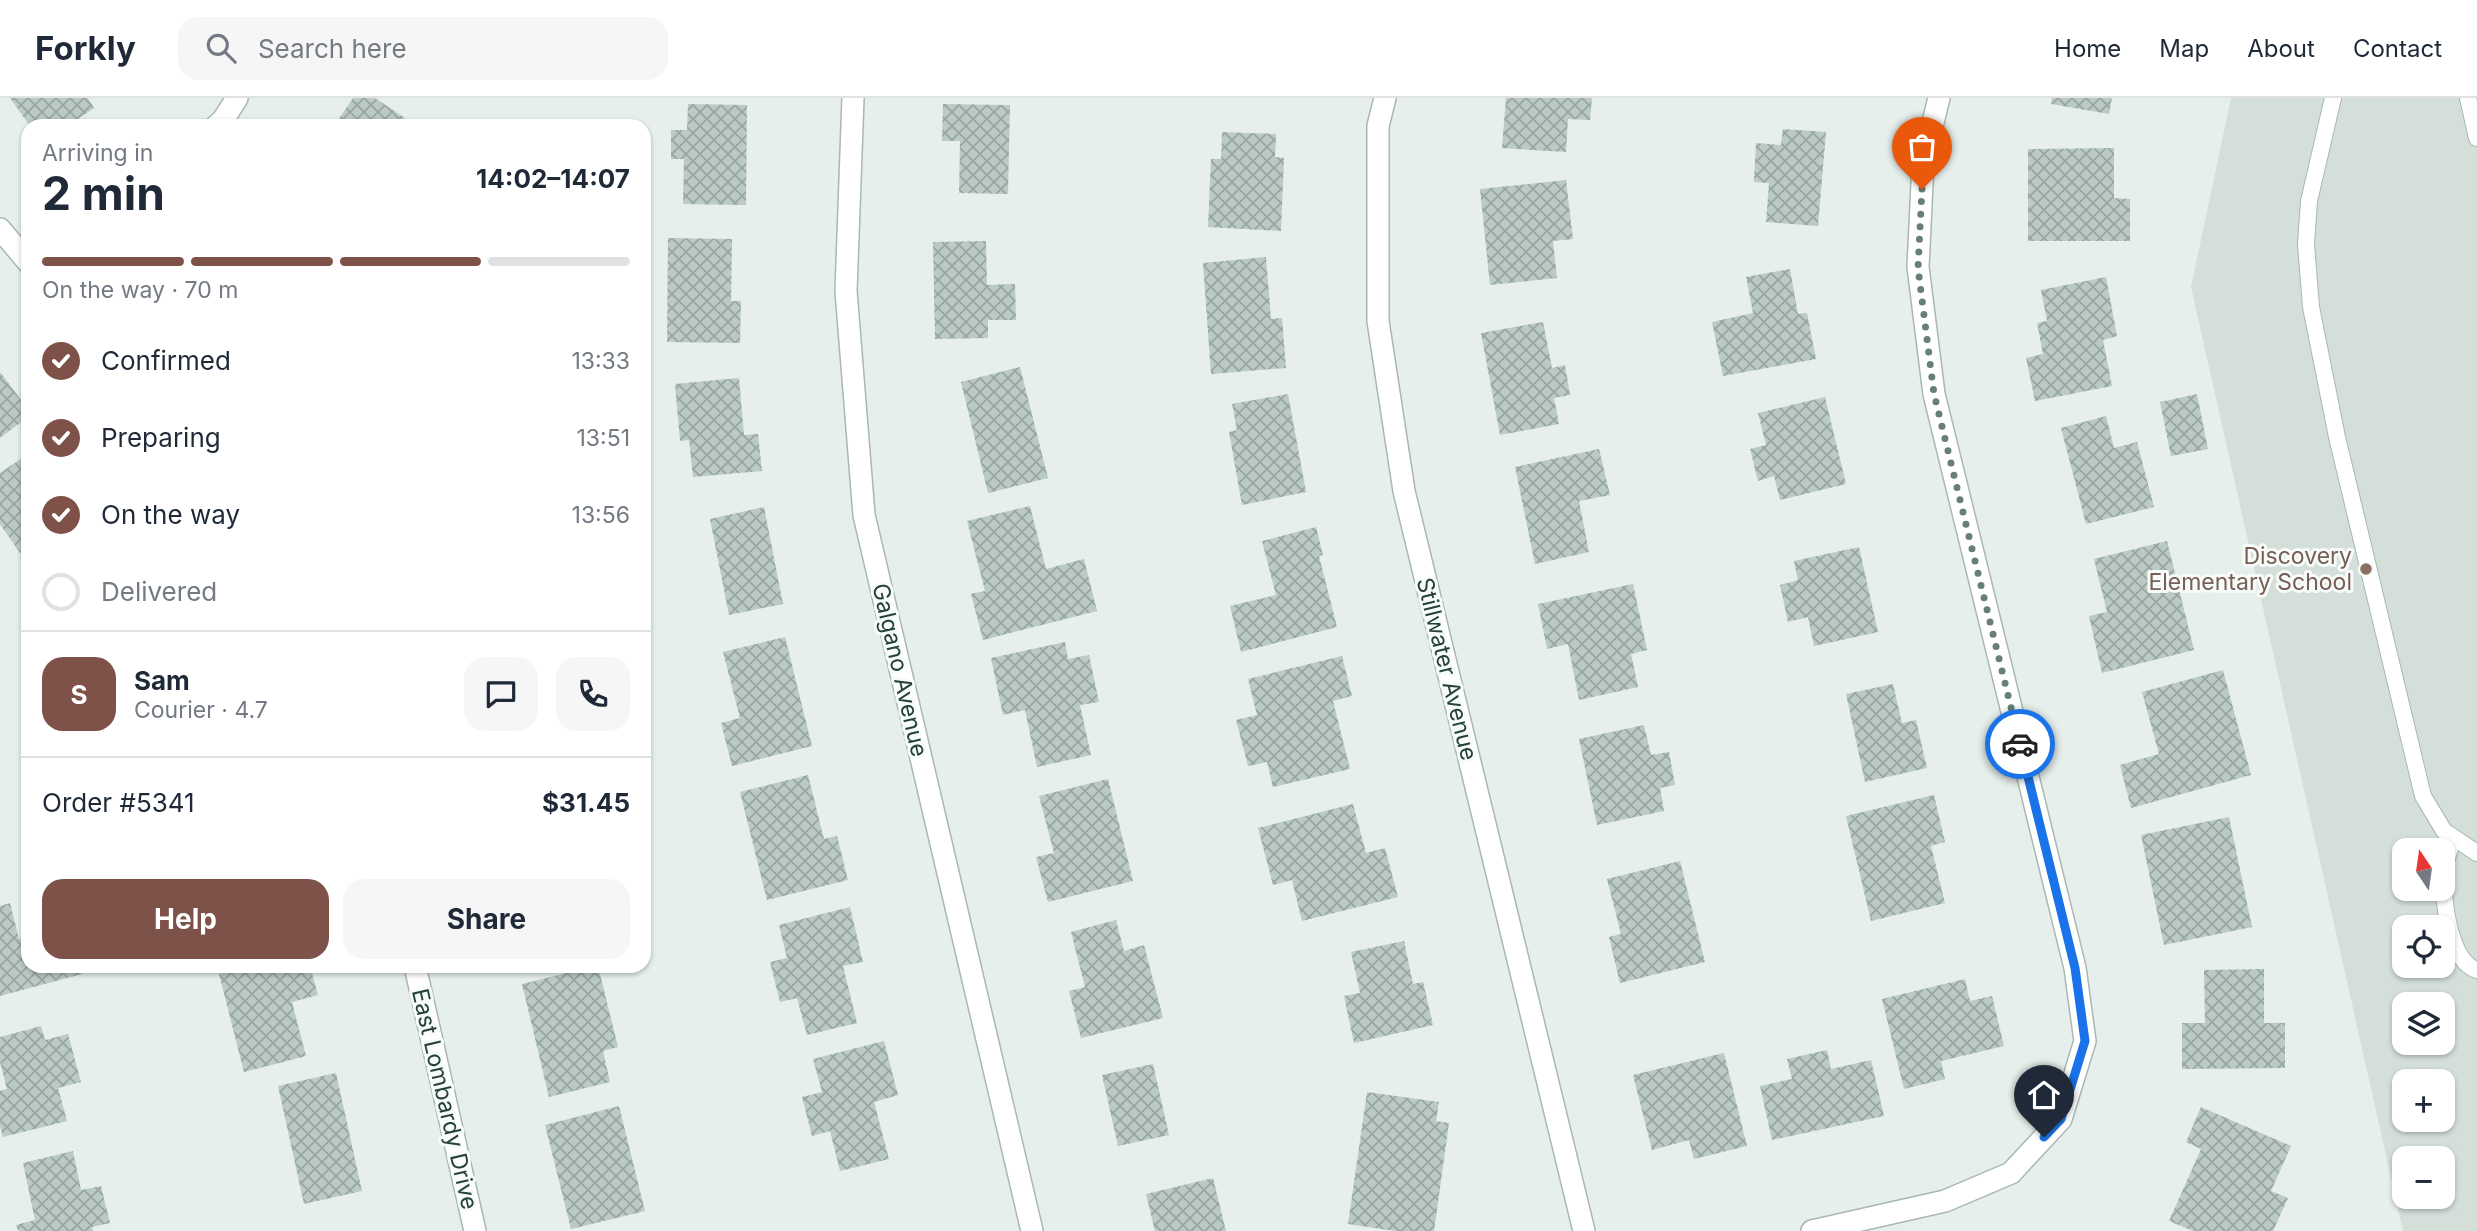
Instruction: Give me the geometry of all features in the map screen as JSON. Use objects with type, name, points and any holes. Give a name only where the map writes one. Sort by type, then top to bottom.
[{"type":"street","points":[[224,119],[237,98]]},
{"type":"street","name":"Galgano Avenue","points":[[853,98],[846,291],[864,515],[1032,1231]]},
{"type":"street","name":"Stillwater Avenue","points":[[1385,98],[1378,126],[1378,321],[1404,491],[1584,1231]]},
{"type":"street","points":[[1812,1231],[1945,1201],[2011,1173],[2061,1119],[2085,1041],[2075,968],[1934,394],[1918,268],[1923,163],[1940,98]]},
{"type":"street","points":[[0,229],[21,254]]},
{"type":"street","name":"East Lombardy Drive","points":[[417,973],[475,1231]]},
{"type":"lane","points":[[2333,98],[2309,201],[2306,244],[2311,307],[2337,437],[2423,796],[2444,831],[2453,838]]},
{"type":"lane","points":[[2468,98],[2477,138]]},
{"type":"lane","points":[[2455,839],[2477,853]]},
{"type":"lane","points":[[2444,901],[2454,946],[2471,968],[2477,970]]},
{"type":"shaded area","name":"Discovery Elementary School","points":[[2231,98],[2477,98],[2477,1231],[2403,1231],[2398,1209],[2455,1209],[2455,1146],[2392,1146],[2392,1182],[2191,287]]},
{"type":"building","points":[[10,98],[88,98],[94,108],[78,119],[25,119]]},
{"type":"building","points":[[353,98],[375,98],[405,118],[404,119],[339,119]]},
{"type":"building","points":[[1506,98],[1592,98],[1590,120],[1568,119],[1566,152],[1502,148]]},
{"type":"building","points":[[2052,98],[2112,98],[2109,114],[2051,104]]},
{"type":"building","points":[[688,104],[747,105],[746,205],[683,204],[684,159],[671,159],[671,130],[687,130]]},
{"type":"building","points":[[943,104],[1010,105],[1008,194],[959,193],[960,141],[942,141]]},
{"type":"building","points":[[1783,129],[1826,132],[1818,226],[1766,222],[1769,183],[1754,182],[1756,143],[1781,145]]},
{"type":"building","points":[[1222,132],[1276,134],[1275,157],[1284,158],[1281,231],[1208,227],[1211,159],[1221,159]]},
{"type":"building","points":[[2114,148],[2114,198],[2130,199],[2130,241],[2028,241],[2028,149]]},
{"type":"building","points":[[1566,180],[1573,239],[1553,241],[1557,278],[1490,285],[1480,189]]},
{"type":"building","points":[[668,238],[732,239],[731,301],[741,301],[740,343],[667,342]]},
{"type":"building","points":[[986,241],[987,285],[1015,284],[1016,320],[988,320],[988,338],[935,339],[933,242]]},
{"type":"building","points":[[1266,257],[1271,319],[1282,318],[1286,368],[1211,374],[1203,263]]},
{"type":"building","points":[[1790,269],[1798,314],[1807,313],[1816,359],[1723,376],[1712,322],[1753,313],[1746,277]]},
{"type":"building","points":[[2106,277],[2117,336],[2103,340],[2112,386],[2035,401],[2026,358],[2043,354],[2037,323],[2047,321],[2041,290]]},
{"type":"building","points":[[1543,322],[1552,368],[1565,365],[1570,395],[1554,398],[1559,424],[1500,435],[1481,333]]},
{"type":"building","points":[[1020,367],[1048,478],[988,493],[961,382]]},
{"type":"building","points":[[0,372],[21,400],[21,422],[0,438]]},
{"type":"building","points":[[739,378],[744,435],[758,434],[762,471],[693,477],[689,440],[680,441],[675,384]]},
{"type":"building","points":[[1288,394],[1306,492],[1242,505],[1229,432],[1237,430],[1232,404]]},
{"type":"building","points":[[2197,394],[2208,449],[2171,456],[2160,402]]},
{"type":"building","points":[[1825,397],[1846,484],[1780,500],[1774,476],[1758,481],[1750,449],[1766,445],[1758,413]]},
{"type":"building","points":[[2106,416],[2114,448],[2137,442],[2154,507],[2086,524],[2061,428]]},
{"type":"building","points":[[1599,449],[1610,495],[1579,501],[1589,552],[1535,564],[1515,467]]},
{"type":"building","points":[[21,459],[20,553],[0,524],[0,473]]},
{"type":"building","points":[[1030,506],[1046,569],[1084,559],[1097,611],[983,640],[971,594],[985,591],[967,521]]},
{"type":"building","points":[[764,507],[783,604],[729,615],[710,519]]},
{"type":"building","points":[[1316,527],[1323,555],[1319,556],[1337,627],[1241,652],[1230,606],[1276,595],[1262,541]]},
{"type":"building","points":[[2167,541],[2194,650],[2102,673],[2089,616],[2107,612],[2094,559]]},
{"type":"building","points":[[1859,547],[1878,632],[1814,646],[1808,617],[1788,622],[1780,585],[1798,580],[1794,561]]},
{"type":"building","points":[[1633,584],[1647,650],[1631,654],[1638,687],[1579,700],[1568,644],[1547,649],[1538,604]]},
{"type":"building","points":[[785,637],[812,746],[732,766],[721,723],[740,718],[723,652]]},
{"type":"building","points":[[1065,642],[1068,659],[1089,655],[1099,702],[1080,705],[1091,755],[1037,767],[1025,710],[1003,715],[991,658]]},
{"type":"building","points":[[1342,656],[1352,696],[1333,701],[1350,769],[1273,787],[1267,762],[1248,766],[1236,720],[1257,715],[1248,679]]},
{"type":"building","points":[[2223,670],[2251,775],[2131,808],[2120,765],[2159,754],[2142,692]]},
{"type":"building","points":[[1893,684],[1902,723],[1916,720],[1927,768],[1865,782],[1846,694]]},
{"type":"building","points":[[1644,725],[1651,755],[1669,752],[1675,785],[1660,788],[1664,811],[1597,825],[1579,739]]},
{"type":"building","points":[[808,775],[824,839],[837,836],[848,880],[767,900],[740,792]]},
{"type":"building","points":[[1108,779],[1133,881],[1048,902],[1036,857],[1054,853],[1039,796]]},
{"type":"building","points":[[1934,795],[1945,842],[1931,846],[1945,903],[1871,921],[1846,816]]},
{"type":"building","points":[[1353,804],[1366,853],[1385,848],[1398,897],[1302,921],[1292,880],[1273,885],[1258,828]]},
{"type":"building","points":[[2229,817],[2252,927],[2164,945],[2141,835]]},
{"type":"building","points":[[1680,861],[1705,962],[1620,983],[1609,937],[1621,934],[1607,879]]},
{"type":"building","points":[[10,903],[21,939],[21,973],[82,974],[0,996],[0,906]]},
{"type":"building","points":[[850,907],[863,962],[843,966],[857,1023],[807,1035],[797,998],[780,1002],[770,962],[787,958],[779,925]]},
{"type":"building","points":[[1116,920],[1124,951],[1144,945],[1163,1018],[1081,1038],[1069,991],[1085,987],[1071,932]]},
{"type":"building","points":[[1404,941],[1413,984],[1423,982],[1433,1025],[1354,1043],[1344,996],[1360,993],[1351,952]]},
{"type":"building","points":[[2264,969],[2264,1023],[2285,1023],[2285,1068],[2182,1069],[2182,1023],[2205,1023],[2204,970]]},
{"type":"building","points":[[312,973],[318,995],[292,1002],[306,1056],[244,1072],[219,974]]},
{"type":"building","points":[[567,973],[600,973],[618,1047],[603,1051],[610,1082],[549,1097],[522,984]]},
{"type":"building","points":[[1965,979],[1970,1001],[1992,996],[2004,1046],[1941,1061],[1945,1079],[1904,1089],[1882,999]]},
{"type":"building","points":[[41,1026],[45,1040],[68,1034],[81,1082],[58,1088],[67,1121],[3,1137],[0,1126],[0,1091],[7,1089],[0,1062],[0,1037]]},
{"type":"building","points":[[884,1041],[898,1095],[874,1102],[889,1159],[840,1171],[830,1131],[812,1136],[802,1097],[822,1092],[813,1059]]},
{"type":"building","points":[[1827,1050],[1831,1069],[1871,1060],[1884,1116],[1772,1140],[1760,1086],[1792,1079],[1787,1059]]},
{"type":"building","points":[[1724,1053],[1747,1146],[1694,1159],[1689,1140],[1652,1150],[1633,1075]]},
{"type":"building","points":[[1153,1064],[1169,1135],[1118,1146],[1102,1075]]},
{"type":"building","points":[[336,1073],[362,1191],[304,1204],[278,1086]]},
{"type":"building","points":[[1367,1092],[1439,1102],[1436,1121],[1449,1123],[1434,1231],[1395,1231],[1348,1224]]},
{"type":"building","points":[[619,1106],[645,1211],[571,1229],[545,1125]]},
{"type":"building","points":[[2201,1107],[2291,1146],[2271,1191],[2288,1198],[2273,1231],[2193,1231],[2169,1221],[2201,1149],[2186,1142]]},
{"type":"building","points":[[73,1151],[81,1190],[101,1186],[110,1223],[92,1227],[93,1231],[18,1231],[16,1225],[35,1220],[23,1163]]},
{"type":"building","points":[[1213,1178],[1226,1231],[1155,1231],[1146,1194]]},
{"type":"way so far","points":[[1922,189],[1918,268],[1934,394],[2020,744]]},
{"type":"place","name":"Discovery Elementary School","points":[[2366,569]]},
{"type":"route","points":[[2020,744],[2075,968],[2085,1041],[2061,1119],[2044,1137]]}]
